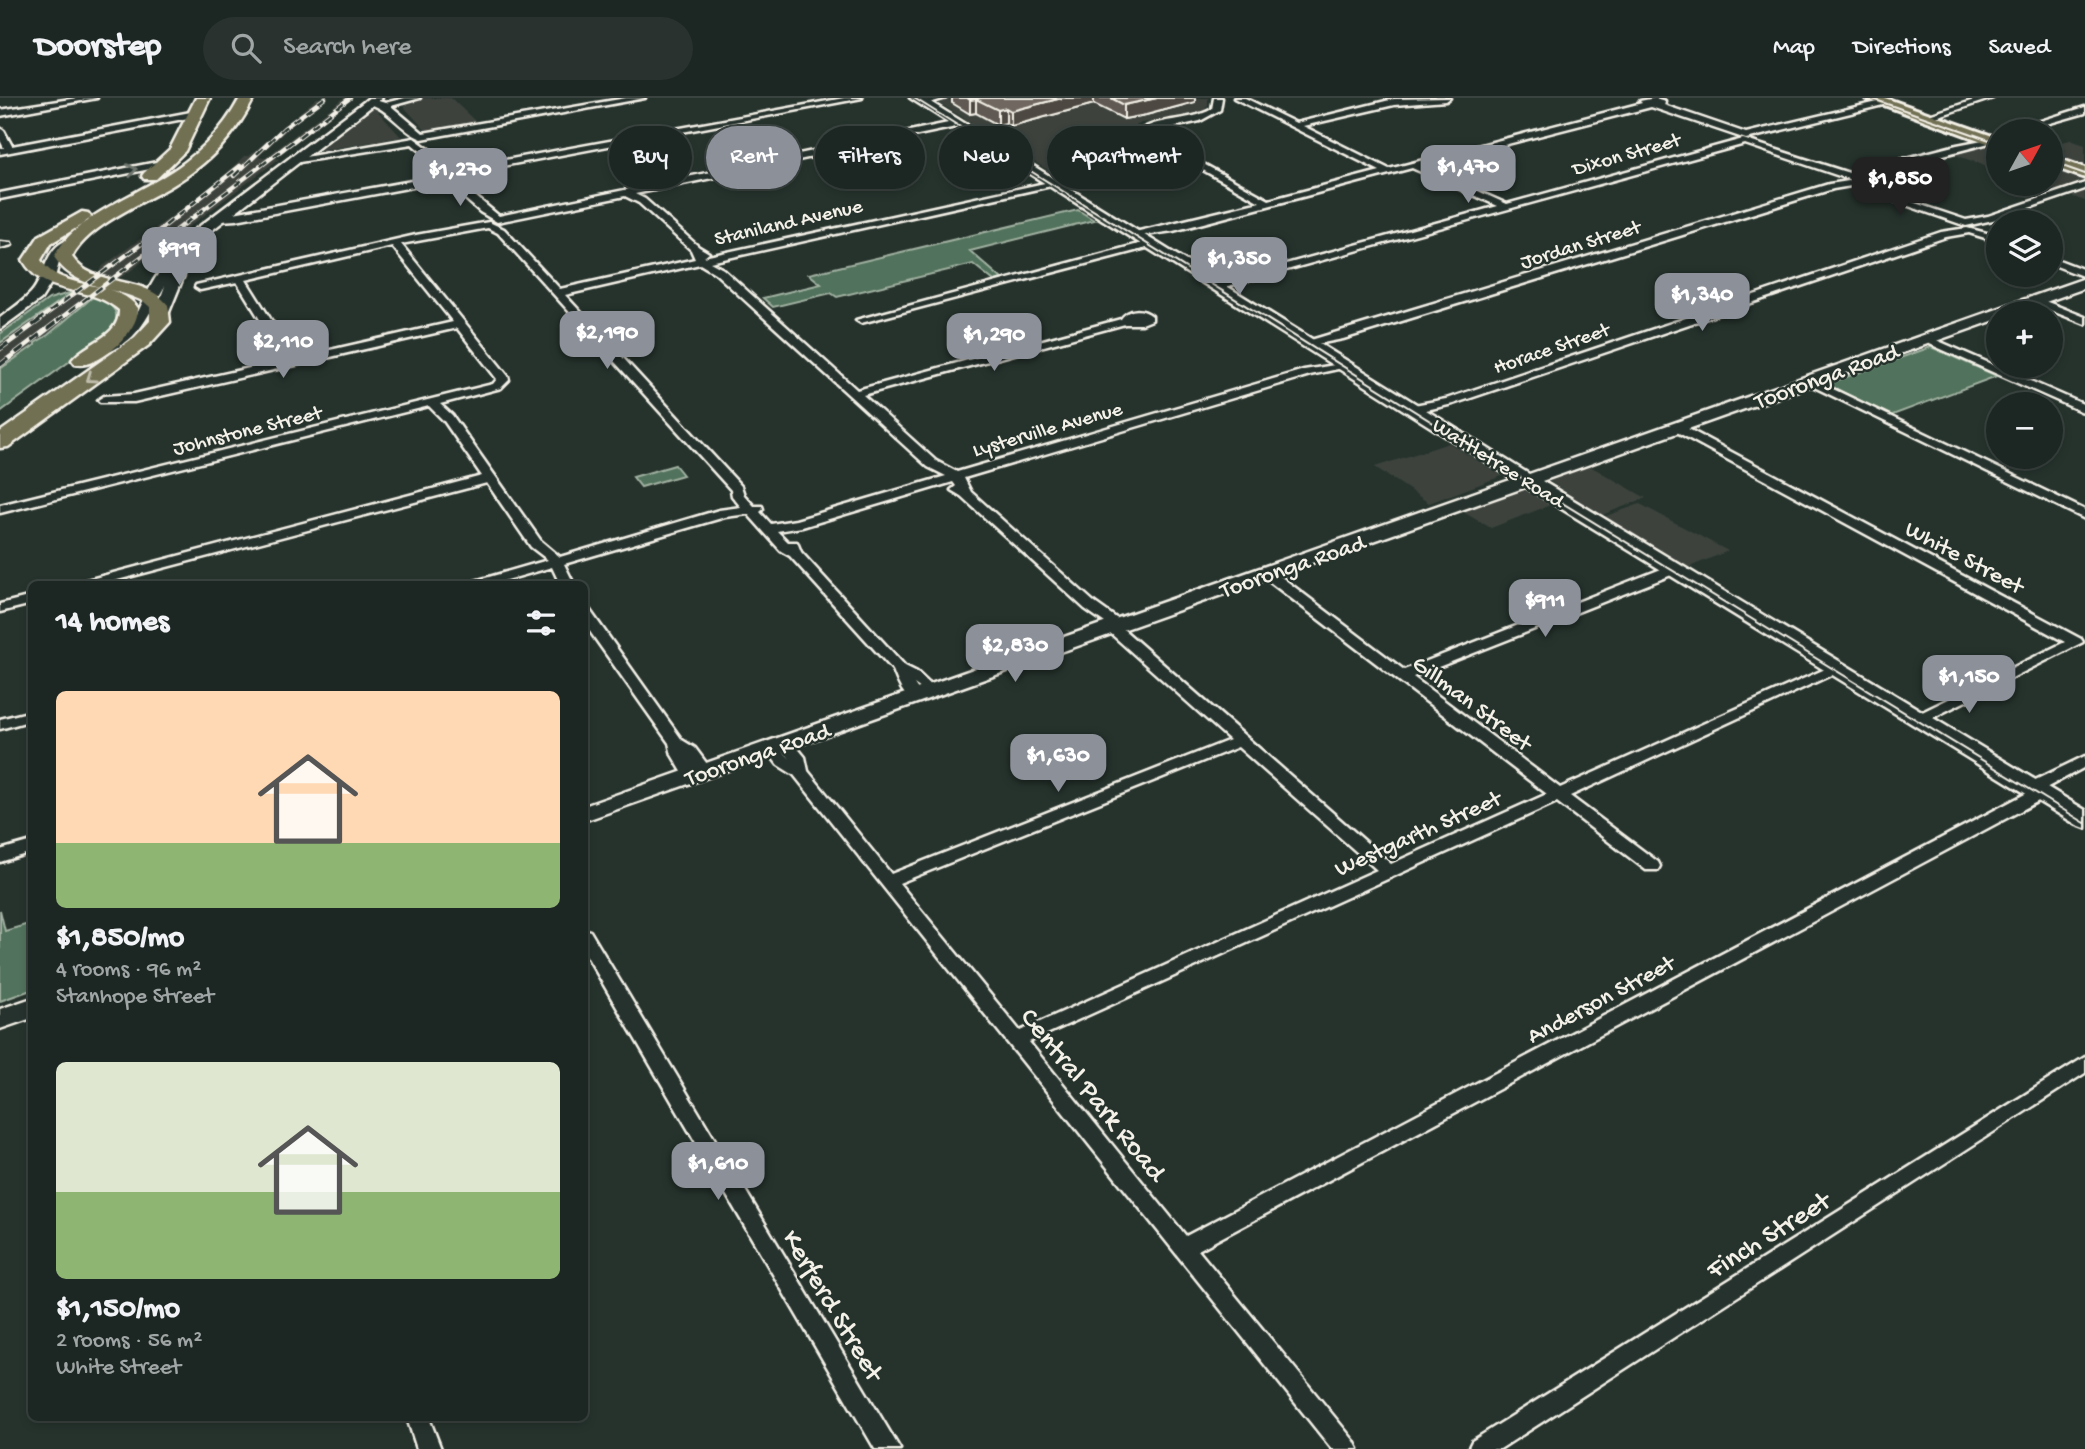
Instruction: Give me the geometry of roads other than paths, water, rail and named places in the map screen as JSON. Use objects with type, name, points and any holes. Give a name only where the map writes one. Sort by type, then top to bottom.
[{"type":"highway","points":[[0,419],[91,355],[125,327],[129,311],[118,300],[48,277],[37,270],[32,260],[35,250],[49,237],[135,187],[172,157],[204,98]]},
{"type":"highway","points":[[0,442],[142,341],[160,319],[159,305],[151,297],[71,268],[63,257],[68,244],[82,232],[172,178],[210,148],[234,122],[247,98]]},
{"type":"highway","points":[[172,157],[210,148]]},
{"type":"main road","name":"Wattletree Road","points":[[922,100],[1047,180]]},
{"type":"main road","points":[[1874,101],[1986,137]]},
{"type":"main road","points":[[2063,165],[2085,173]]},
{"type":"main road","name":"Wattletree Road","points":[[1062,189],[1529,481],[2085,820]]},
{"type":"main road","name":"Tooronga Road","points":[[2036,301],[2085,283]]},
{"type":"main road","name":"Tooronga Road","points":[[588,813],[1986,319]]},
{"type":"main road","points":[[0,1019],[28,1009]]},
{"type":"street","points":[[0,113],[93,98]]},
{"type":"street","points":[[160,319],[193,237],[375,102],[416,98]]},
{"type":"street","points":[[296,158],[641,98]]},
{"type":"street","points":[[222,215],[249,213],[858,98]]},
{"type":"street","points":[[922,100],[942,98]]},
{"type":"street","points":[[1268,203],[1143,134],[1143,130],[1186,123],[1207,116],[1216,110],[1218,98],[1240,99],[1386,172]]},
{"type":"street","points":[[1294,126],[1394,102],[1446,98]]},
{"type":"street","points":[[1927,117],[1989,98]]},
{"type":"street","points":[[861,320],[1119,254],[1173,228],[1652,101],[1986,234]]},
{"type":"street","name":"Dixon Street","points":[[1219,288],[1874,101]]},
{"type":"street","points":[[375,102],[417,138],[774,530],[786,548],[795,553],[900,669],[907,686],[923,694]]},
{"type":"street","points":[[2054,119],[2085,110]]},
{"type":"street","points":[[0,131],[4,150],[196,114]]},
{"type":"street","points":[[201,287],[956,122]]},
{"type":"street","name":"Jordan Street","points":[[1312,346],[1986,140]]},
{"type":"street","points":[[0,196],[98,178],[172,157]]},
{"type":"street","points":[[1417,164],[1505,206]]},
{"type":"street","name":"Staniland Avenue","points":[[558,293],[1047,181]]},
{"type":"street","points":[[1967,227],[2085,186]]},
{"type":"street","points":[[631,192],[1090,606],[1091,612],[1113,628],[1389,872]]},
{"type":"street","name":"Horace Street","points":[[1418,412],[1967,227]]},
{"type":"street","points":[[104,400],[134,398],[459,324],[395,243]]},
{"type":"street","points":[[0,326],[30,300],[48,277],[54,258],[68,244]]},
{"type":"street","points":[[91,355],[118,344],[135,331],[151,297],[183,258]]},
{"type":"street","points":[[30,300],[32,260]]},
{"type":"street","points":[[2063,265],[2085,274]]},
{"type":"street","points":[[124,287],[165,277]]},
{"type":"street","points":[[240,278],[292,362]]},
{"type":"street","points":[[30,300],[75,286]]},
{"type":"street","points":[[2063,312],[2085,321]]},
{"type":"street","points":[[855,394],[1125,321]]},
{"type":"street","name":"Johnstone Street","points":[[0,509],[486,391],[502,383],[502,376],[459,324]]},
{"type":"street","points":[[1927,339],[2085,409]]},
{"type":"street","name":"Lysterville Avenue","points":[[774,530],[1340,363]]},
{"type":"street","points":[[1810,381],[2085,515]]},
{"type":"street","points":[[436,402],[536,544],[535,550],[551,564],[563,581]]},
{"type":"street","name":"White Street","points":[[1679,428],[2076,642],[1919,719]]},
{"type":"street","points":[[99,581],[490,478]]},
{"type":"street","points":[[491,581],[752,506]]},
{"type":"street","points":[[1403,676],[1674,569]]},
{"type":"street","name":"Gillman Street","points":[[1267,573],[1652,866]]},
{"type":"street","points":[[0,608],[28,601]]},
{"type":"street","points":[[588,618],[677,743],[680,755],[699,774]]},
{"type":"street","name":"Westgarth Street","points":[[1017,1040],[1837,669]]},
{"type":"street","points":[[0,724],[28,716]]},
{"type":"street","points":[[889,881],[1241,741]]},
{"type":"street","name":"Central Park Road","points":[[779,745],[784,762],[800,772],[1346,1449]]},
{"type":"street","name":"Anderson Street","points":[[1184,1247],[2036,791],[2085,761]]},
{"type":"street","points":[[0,856],[28,847]]},
{"type":"street","name":"Kerferd Street","points":[[588,942],[888,1449]]},
{"type":"street","name":"Finch Street","points":[[1480,1449],[2085,1064]]},
{"type":"street","points":[[419,1421],[429,1449]]},
{"type":"tram line","points":[[914,98],[1515,474],[2085,823]]},
{"type":"tram line","points":[[1870,98],[1986,139]]},
{"type":"tram line","points":[[2063,166],[2085,174]]},
{"type":"railway","points":[[234,176],[284,128],[325,98]]},
{"type":"railway","points":[[57,321],[350,98]]},
{"type":"railway","points":[[37,321],[151,237],[240,166]]},
{"type":"railway","points":[[0,349],[40,320]]},
{"type":"railway","points":[[0,365],[59,320]]}]
